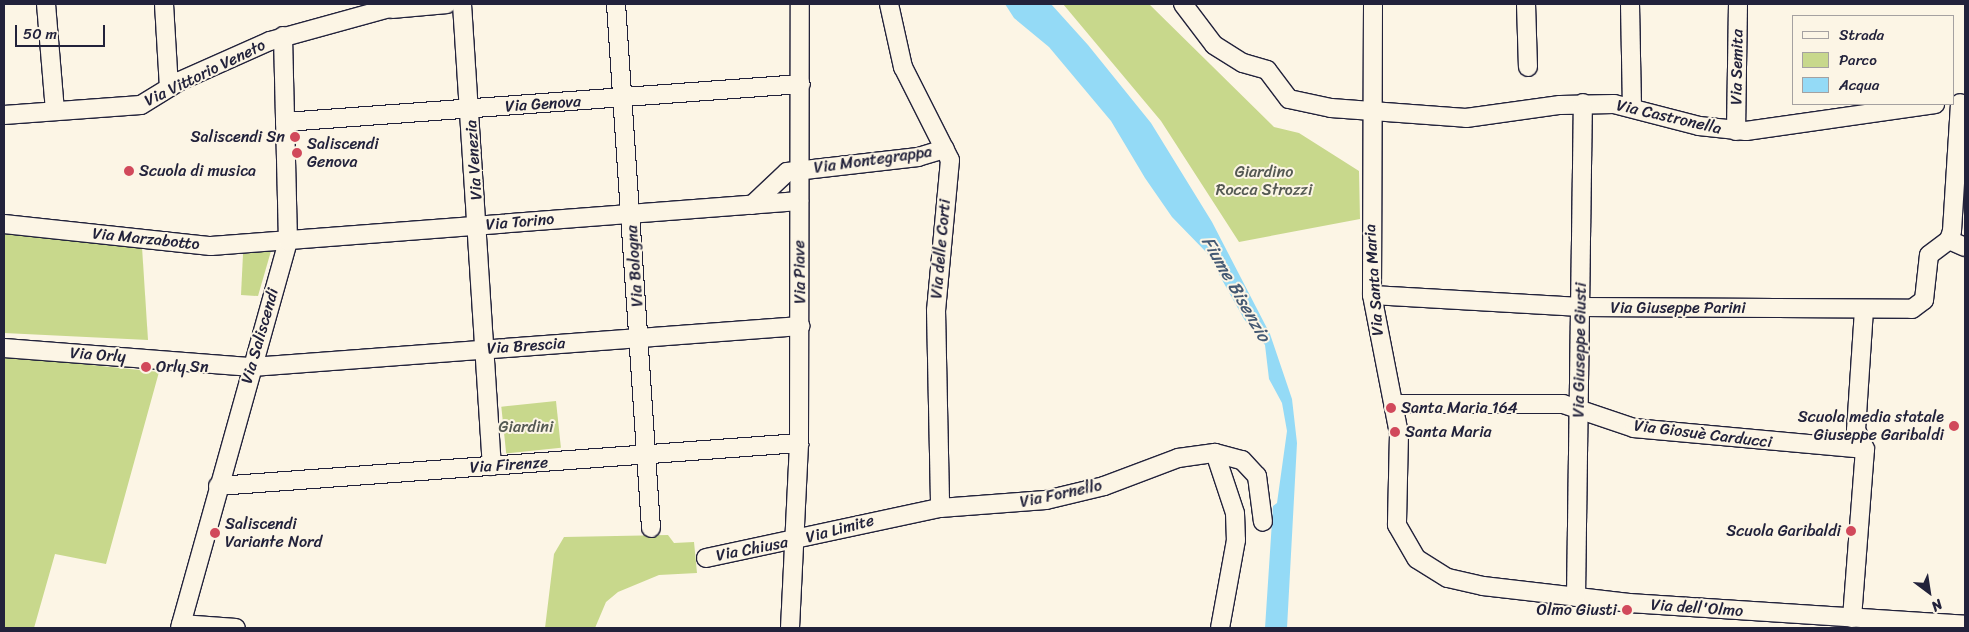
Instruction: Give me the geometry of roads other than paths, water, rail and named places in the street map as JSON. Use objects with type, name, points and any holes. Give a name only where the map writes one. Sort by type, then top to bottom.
[{"type":"street","points":[[46,4],[55,112]]},
{"type":"street","points":[[164,4],[169,87]]},
{"type":"street","name":"Via Vittorio Veneto","points":[[4,115],[141,105],[169,87],[283,36],[404,4]]},
{"type":"street","name":"Via Vittorio Veneto","points":[[372,11],[446,4]]},
{"type":"street","name":"Via Venezia","points":[[462,4],[478,225],[492,466]]},
{"type":"street","name":"Via Bologna","points":[[616,4],[641,337],[651,528]]},
{"type":"street","name":"Via Piave","points":[[798,541],[800,443],[800,4]]},
{"type":"street","name":"Via delle Corti","points":[[889,4],[903,67],[950,160],[936,310],[940,508]]},
{"type":"street","name":"Via Castronella","points":[[1183,4],[1214,44],[1237,60],[1266,70],[1289,99],[1372,113],[1486,117],[1583,103],[1632,106],[1736,131],[1928,105]]},
{"type":"street","name":"Via Santa Maria","points":[[1373,4],[1372,295],[1400,442],[1397,525],[1412,553],[1433,570]]},
{"type":"street","points":[[1526,4],[1528,66]]},
{"type":"street","points":[[1630,4],[1632,106]]},
{"type":"street","name":"Via Semita","points":[[1736,131],[1738,4]]},
{"type":"street","name":"Via Saliscendi","points":[[181,626],[218,486],[288,240],[283,36]]},
{"type":"street","name":"Via Genova","points":[[285,122],[623,99],[801,84]]},
{"type":"street","name":"Via Giuseppe Giusti","points":[[1576,597],[1583,103]]},
{"type":"street","points":[[1959,103],[1948,240],[1965,247]]},
{"type":"street","name":"Via Montegrappa","points":[[800,171],[918,157],[945,149]]},
{"type":"street","points":[[752,205],[787,172],[800,171]]},
{"type":"street","name":"Via Torino","points":[[288,240],[632,212],[799,202]]},
{"type":"street","name":"Via Marzabotto","points":[[4,224],[211,246],[288,240]]},
{"type":"street","name":"Via Giuseppe Parini","points":[[1372,295],[1581,307],[1905,311],[1921,305],[1929,255],[1948,240]]},
{"type":"street","points":[[1852,618],[1865,449],[1856,430],[1864,310]]},
{"type":"street","name":"Via Brescia","points":[[252,367],[800,326]]},
{"type":"street","name":"Via Orly","points":[[4,348],[252,367]]},
{"type":"street","name":"Via Giosuè Carducci","points":[[1394,404],[1563,404],[1634,428],[1702,437],[1865,449]]},
{"type":"street","name":"Via Firenze","points":[[218,486],[800,443]]},
{"type":"street","points":[[1215,453],[1242,460],[1254,471],[1261,487],[1263,522]]},
{"type":"street","points":[[1215,453],[1235,512],[1236,540],[1220,628]]},
{"type":"street","name":"Via Fornello","points":[[940,508],[1046,500],[1104,486],[1178,458],[1215,453]]},
{"type":"street","name":"Via Limite","points":[[790,628],[798,541],[940,508]]},
{"type":"street","name":"Via Chiusa","points":[[706,558],[798,541]]},
{"type":"street","name":"Via dell'Olmo","points":[[1433,570],[1468,584],[1576,597],[1965,625]]},
{"type":"street","points":[[181,626],[236,628]]},
{"type":"water","name":"Fiume Bisenzio","points":[[1005,4],[1051,4],[1088,45],[1151,123],[1212,222],[1270,334],[1292,399],[1297,443],[1287,628],[1265,628],[1273,506],[1277,503],[1287,431],[1282,403],[1269,379],[1265,345],[1244,319],[1207,253],[1172,217],[1145,178],[1111,121],[1049,47],[1014,18]]},
{"type":"place","name":"Saliscendi Sn","points":[[295,137]]},
{"type":"place","name":"Saliscendi Genova","points":[[297,153]]},
{"type":"place","name":"Scuola di musica","points":[[129,171]]},
{"type":"place","name":"Orly Sn","points":[[146,367]]},
{"type":"place","name":"Santa Maria 164","points":[[1391,408]]},
{"type":"place","name":"Scuola media statale Giuseppe Garibaldi","points":[[1954,426]]},
{"type":"place","name":"Santa Maria","points":[[1395,432]]},
{"type":"place","name":"Scuola Garibaldi","points":[[1851,531]]},
{"type":"place","name":"Saliscendi Variante Nord","points":[[215,533]]},
{"type":"place","name":"Olmo Giusti","points":[[1627,610]]},
{"type":"park label","name":"Giardino Rocca Strozzi","points":[[1264,181]]},
{"type":"park label","name":"Giardini","points":[[526,427]]}]
